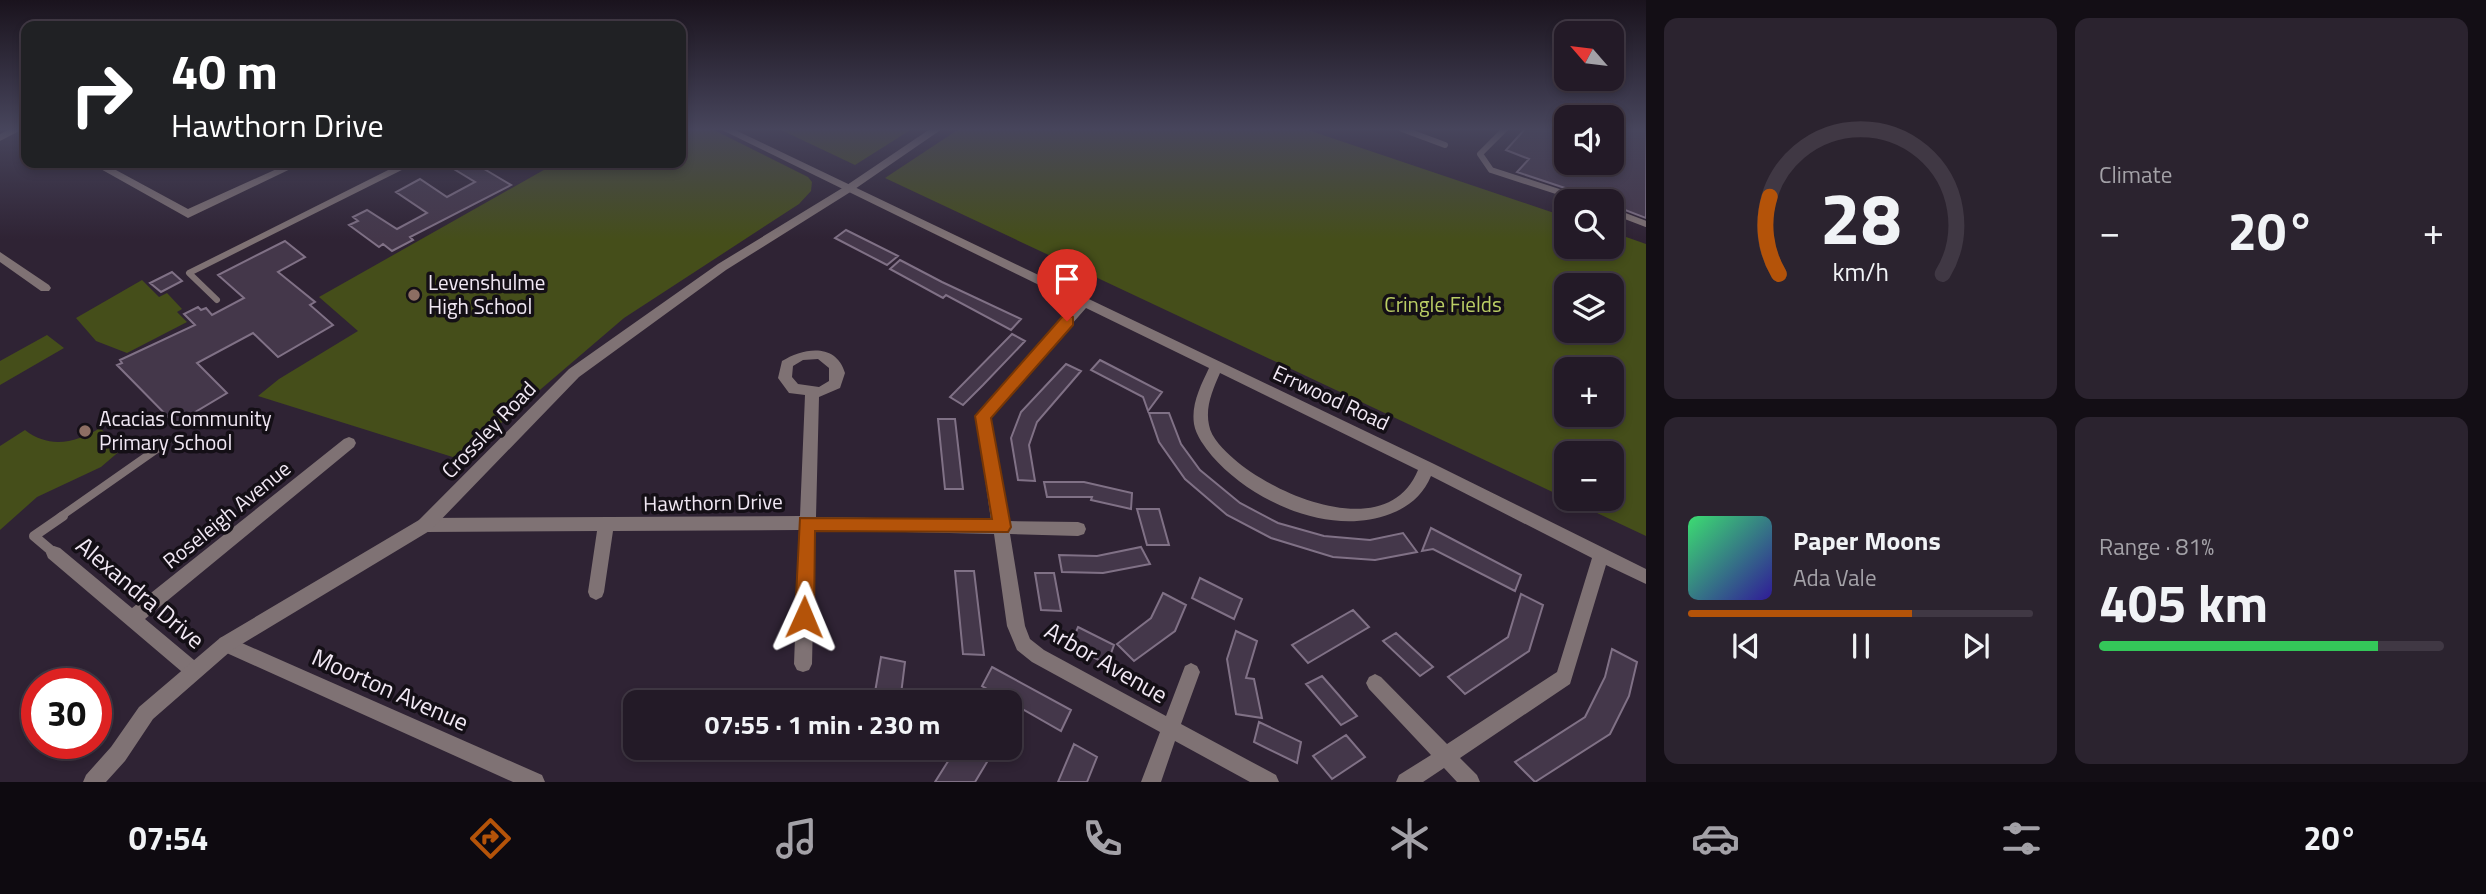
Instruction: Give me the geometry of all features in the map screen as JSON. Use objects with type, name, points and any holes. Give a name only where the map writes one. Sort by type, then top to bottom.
[{"type":"street","name":"Errwood Road","points":[[800,165],[1427,467],[1646,577]]},
{"type":"street","name":"Crossley Road","points":[[93,782],[118,754],[146,713],[226,644],[425,525],[574,373],[722,267],[883,165]]},
{"type":"street","points":[[105,168],[188,214],[287,168]]},
{"type":"street","points":[[109,170],[114,168]]},
{"type":"street","points":[[0,257],[45,288]]},
{"type":"street","name":"Arbor Avenue","points":[[1084,302],[983,416],[1016,626],[1023,644],[1038,656],[1269,782]]},
{"type":"street","points":[[1216,367],[1202,398],[1201,425],[1212,446],[1232,468],[1256,486],[1284,500],[1325,513],[1355,514],[1378,511],[1402,501],[1418,486],[1427,467]]},
{"type":"street","points":[[803,664],[812,393]]},
{"type":"street","name":"Roseleigh Avenue","points":[[131,619],[349,443]]},
{"type":"street","name":"Hawthorn Drive","points":[[425,525],[806,523],[1002,527]]},
{"type":"street","points":[[596,592],[606,526]]},
{"type":"street","points":[[1002,527],[1078,529]]},
{"type":"street","name":"Alexandra Drive","points":[[54,553],[194,671]]},
{"type":"street","points":[[1406,782],[1564,678],[1601,555]]},
{"type":"street","name":"Moorton Avenue","points":[[226,644],[526,780]]},
{"type":"street","points":[[1150,782],[1191,672]]},
{"type":"street","points":[[1375,683],[1470,782]]},
{"type":"lane","points":[[1488,165],[1491,170],[1554,190]]},
{"type":"lane","points":[[217,300],[189,273],[399,168]]},
{"type":"lane","points":[[1624,216],[1646,224]]},
{"type":"lane","points":[[54,553],[34,536],[166,442]]},
{"type":"green space","name":"Levenshulme High School","points":[[785,165],[808,177],[812,182],[811,191],[799,204],[624,318],[459,459],[258,396],[279,379],[358,331],[319,297],[547,168]]},
{"type":"green space","name":"Cringle Fields","points":[[904,165],[1413,165],[1554,213],[1554,259],[1624,259],[1624,236],[1646,244],[1646,536],[1593,511],[1624,511],[1624,441],[1554,441],[1554,492],[885,178]]},
{"type":"green space","points":[[142,280],[159,297],[167,293],[182,309],[177,312],[187,322],[127,353],[96,341],[76,318]]},
{"type":"green space","points":[[47,335],[64,348],[0,385],[0,361]]},
{"type":"green space","points":[[100,428],[122,449],[101,467],[37,497],[0,530],[0,446],[25,430],[43,440],[62,442],[82,437]]},
{"type":"building","points":[[1523,165],[1554,165],[1554,175],[1624,175],[1624,165],[1646,165],[1646,218],[1624,210],[1624,189],[1568,189],[1517,172]]},
{"type":"building","points":[[452,168],[482,168],[511,185],[410,237],[413,240],[392,251],[383,244],[379,247],[349,225],[358,221],[353,217],[367,210],[397,229],[427,213],[396,192],[420,179],[447,197],[475,182]]},
{"type":"building","points":[[846,230],[898,256],[887,265],[835,238]]},
{"type":"building","points":[[285,241],[305,257],[278,272],[315,302],[310,305],[333,325],[278,357],[253,333],[197,363],[227,393],[175,424],[117,365],[122,363],[120,360],[195,325],[184,314],[198,307],[201,310],[206,308],[212,315],[244,298],[218,275]]},
{"type":"building","points":[[900,260],[1021,319],[1011,330],[946,295],[943,298],[890,269]]},
{"type":"building","points":[[172,272],[182,281],[161,292],[150,283]]},
{"type":"building","points":[[1012,334],[1025,341],[983,385],[963,405],[950,397]]},
{"type":"building","points":[[1100,360],[1162,392],[1148,411],[1143,397],[1091,370]]},
{"type":"building","points":[[1066,364],[1081,371],[1037,422],[1029,445],[1035,481],[1018,480],[1011,438],[1021,412]]},
{"type":"building","points":[[1149,413],[1169,413],[1181,444],[1200,470],[1240,503],[1278,523],[1324,536],[1370,540],[1403,533],[1417,552],[1375,560],[1333,557],[1271,538],[1227,515],[1185,479],[1159,442]]},
{"type":"building","points":[[938,419],[955,419],[963,489],[945,489]]},
{"type":"building","points":[[1044,482],[1084,482],[1132,493],[1131,509],[1091,500],[1092,497],[1047,497]]},
{"type":"building","points":[[1137,509],[1159,509],[1169,545],[1147,545]]},
{"type":"building","points":[[1431,528],[1521,575],[1515,591],[1433,549],[1422,551]]},
{"type":"building","points":[[1141,547],[1150,564],[1103,573],[1062,572],[1059,555],[1097,556]]},
{"type":"building","points":[[955,571],[974,571],[984,655],[963,654]]},
{"type":"building","points":[[1035,573],[1054,573],[1061,611],[1041,610]]},
{"type":"building","points":[[1200,578],[1242,599],[1234,619],[1192,598]]},
{"type":"building","points":[[1163,593],[1186,605],[1175,631],[1134,661],[1117,644],[1151,618]]},
{"type":"building","points":[[1521,594],[1543,605],[1529,651],[1465,694],[1448,677],[1508,637]]},
{"type":"building","points":[[1353,610],[1369,627],[1308,663],[1292,645]]},
{"type":"building","points":[[1078,627],[1114,645],[1107,664],[1070,646]]},
{"type":"building","points":[[1236,631],[1257,641],[1246,678],[1254,679],[1262,718],[1236,714],[1227,659]]},
{"type":"building","points":[[1396,633],[1433,667],[1420,676],[1383,641]]},
{"type":"building","points":[[1612,649],[1637,662],[1629,696],[1610,734],[1535,782],[1515,762],[1585,717],[1605,677]]},
{"type":"building","points":[[881,657],[905,662],[902,690],[875,690]]},
{"type":"building","points":[[992,667],[1071,710],[1061,731],[1022,709],[1022,690],[989,690],[982,686]]},
{"type":"building","points":[[1322,676],[1357,716],[1341,725],[1306,684]]},
{"type":"building","points":[[1259,722],[1301,742],[1297,763],[1254,742]]},
{"type":"building","points":[[1346,735],[1365,757],[1332,779],[1313,756]]},
{"type":"building","points":[[1074,744],[1097,757],[1087,782],[1058,782]]},
{"type":"building","points":[[949,760],[988,760],[975,782],[935,782]]},
{"type":"place","name":"Levenshulme High School","points":[[414,295]]},
{"type":"place","name":"Acacias Community Primary School","points":[[85,431]]},
{"type":"route","points":[[804,617],[806,523],[1002,527],[983,416],[1067,321]]}]
